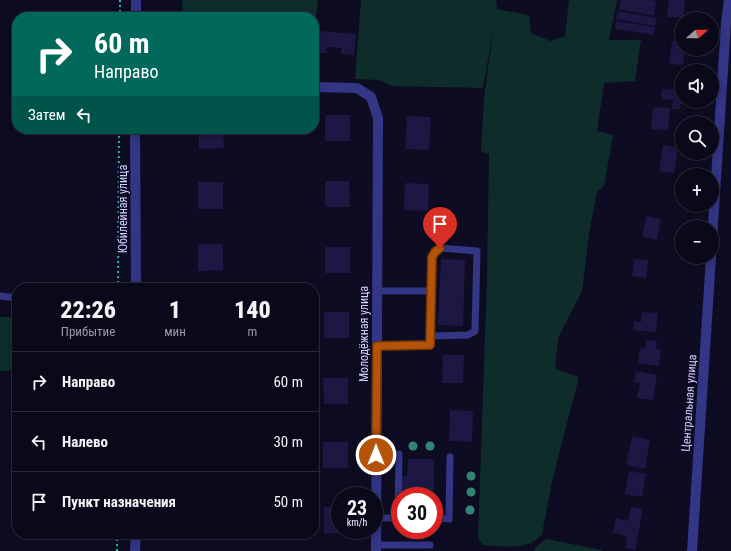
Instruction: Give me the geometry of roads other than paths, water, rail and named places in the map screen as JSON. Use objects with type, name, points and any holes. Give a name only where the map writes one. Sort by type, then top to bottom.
[{"type":"street","points":[[136,0],[136,12]]},
{"type":"street","points":[[713,220],[726,23],[729,0]]},
{"type":"street","name":"Молодёжная улица","points":[[319,87],[357,88],[371,97],[378,118],[376,487]]},
{"type":"street","name":"Юбилейная улица","points":[[136,134],[136,283]]},
{"type":"street","name":"Центральная улица","points":[[692,551],[711,264]]},
{"type":"street","points":[[136,539],[136,551]]},
{"type":"lane","points":[[377,346],[430,345],[432,257],[440,248],[477,251],[475,331],[468,335],[431,336]]},
{"type":"lane","points":[[377,291],[432,291]]},
{"type":"lane","points":[[0,296],[12,297]]},
{"type":"lane","points":[[399,454],[399,487]]},
{"type":"lane","points":[[443,519],[449,519],[450,458]]},
{"type":"lane","points":[[376,548],[430,545]]}]
